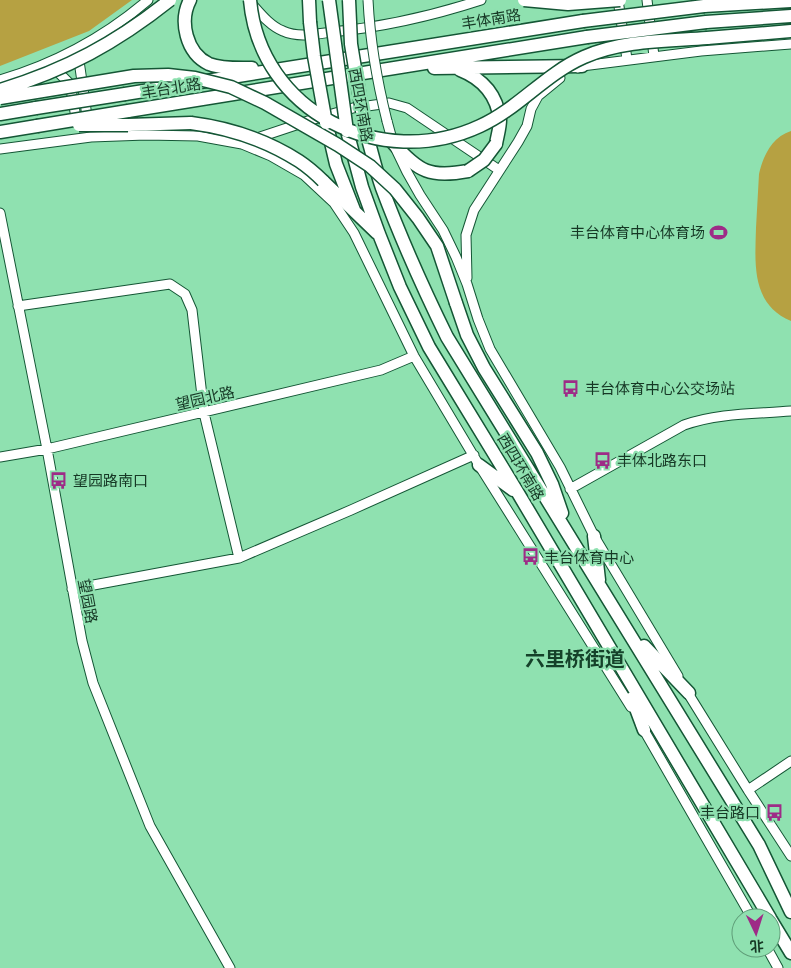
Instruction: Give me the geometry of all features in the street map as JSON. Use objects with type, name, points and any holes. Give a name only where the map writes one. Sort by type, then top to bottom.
[{"type":"highway","points":[[0,90],[63,67],[107,45],[144,21],[170,0]]},
{"type":"highway","points":[[249,0],[258,37],[268,60],[296,96],[314,112],[337,127],[360,135],[387,141],[419,143],[451,137],[481,126],[565,67],[584,57],[606,49],[791,31]]},
{"type":"highway","name":"西四环南路","points":[[329,0],[347,131],[362,187],[400,287],[429,347],[518,492],[764,908]]},
{"type":"highway","name":"西四环南路","points":[[349,0],[351,44],[365,128],[382,186],[418,278],[447,337],[758,845],[791,912]]},
{"type":"highway","points":[[524,0],[568,4],[619,0]]},
{"type":"highway","points":[[308,1],[318,86],[336,164],[354,210]]},
{"type":"highway","name":"丰体南路","points":[[346,60],[583,21],[704,6],[791,1]]},
{"type":"highway","points":[[189,3],[184,18],[189,44],[198,56],[210,64],[230,68],[290,69]]},
{"type":"highway","points":[[394,68],[586,37],[706,22],[791,16]]},
{"type":"highway","name":"丰台北路","points":[[0,114],[346,60]]},
{"type":"highway","points":[[394,68],[582,66]]},
{"type":"highway","name":"丰台北路","points":[[0,132],[394,68]]},
{"type":"highway","points":[[393,144],[407,159],[426,172],[446,175],[468,171],[484,160],[496,144],[500,122],[494,99],[486,85],[473,75],[453,68]]},
{"type":"highway","points":[[0,98],[134,76],[168,75],[195,78],[231,87],[265,103],[338,145],[370,166],[395,190],[418,218],[437,246],[467,335],[484,368],[537,453],[552,484],[571,537]]},
{"type":"highway","points":[[37,126],[191,123],[218,127],[247,135],[301,162],[379,234]]},
{"type":"highway","points":[[476,460],[518,492]]},
{"type":"highway","points":[[594,536],[600,585]]},
{"type":"highway","points":[[626,628],[689,693]]},
{"type":"highway","points":[[622,669],[644,730]]},
{"type":"highway","points":[[758,845],[791,891]]},
{"type":"highway","name":"西四环南路","points":[[781,936],[791,953]]},
{"type":"street","points":[[0,80],[41,67],[77,49],[135,12],[148,0]]},
{"type":"street","points":[[249,0],[282,31],[302,36],[391,24],[435,15],[481,0]]},
{"type":"street","name":"西四环南路","points":[[368,0],[369,28],[376,73],[393,144],[420,195],[443,230],[467,284],[490,349],[560,467],[594,536],[748,790],[791,856]]},
{"type":"street","points":[[619,0],[627,59]]},
{"type":"street","points":[[647,0],[654,56]]},
{"type":"street","points":[[467,284],[466,243],[469,222],[474,210],[527,126],[531,109],[538,96],[566,73],[582,66],[627,59],[791,44]]},
{"type":"street","points":[[77,49],[88,130],[91,137]]},
{"type":"street","points":[[41,67],[59,72],[70,84],[78,128],[77,138]]},
{"type":"street","points":[[242,144],[311,120],[353,108],[389,103],[407,108],[499,170]]},
{"type":"street","points":[[0,149],[91,137],[198,136],[242,144],[271,156],[304,175],[334,203],[354,234],[414,356],[476,460],[623,694],[746,908]]},
{"type":"street","name":"望园路","points":[[0,213],[47,449],[82,641],[93,683],[156,839],[230,968]]},
{"type":"street","points":[[18,306],[170,284],[185,294],[192,310],[204,413],[239,558]]},
{"type":"street","name":"望园北路","points":[[0,457],[47,449],[381,370],[414,356]]},
{"type":"street","points":[[570,489],[684,424],[723,416],[791,411]]},
{"type":"street","points":[[72,589],[239,558],[351,510],[476,460]]},
{"type":"street","points":[[748,790],[791,761]]},
{"type":"shaded area","points":[[0,0],[132,0],[89,31],[0,66]]},
{"type":"shaded area","points":[[791,131],[791,321],[778,314],[762,294],[758,282],[755,255],[759,174],[761,167],[769,148],[774,142]]},
{"type":"place","name":"丰台体育中心体育场","points":[[719,232]]},
{"type":"place","name":"丰台体育中心公交场站","points":[[571,388]]},
{"type":"place","name":"丰体北路东口","points":[[603,460]]},
{"type":"place","name":"望园路南口","points":[[59,480]]},
{"type":"place","name":"丰台体育中心","points":[[530,557]]},
{"type":"place","name":"丰台路口","points":[[774,812]]},
{"type":"district","name":"六里桥街道","points":[[575,658]]}]
